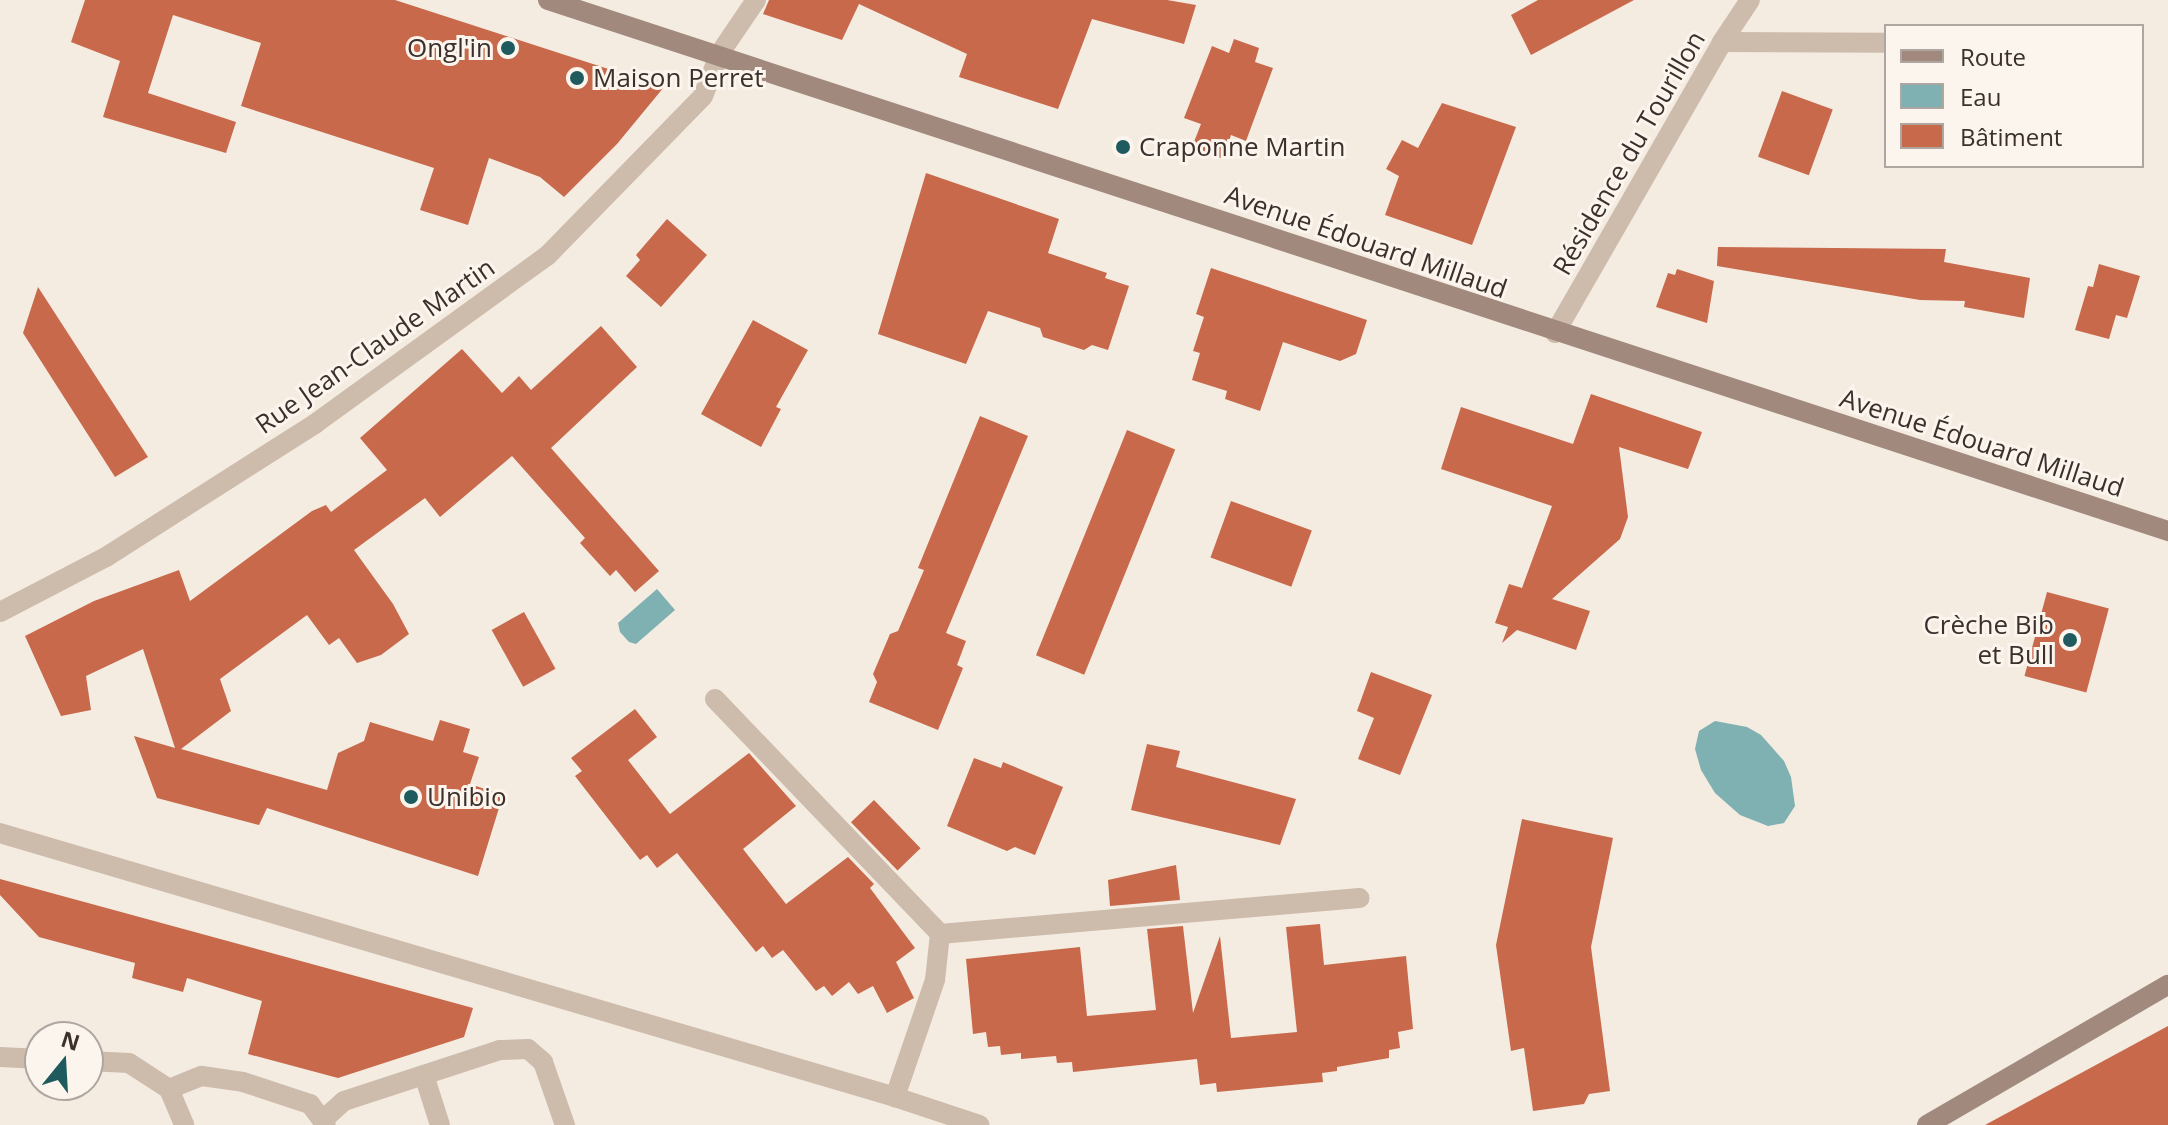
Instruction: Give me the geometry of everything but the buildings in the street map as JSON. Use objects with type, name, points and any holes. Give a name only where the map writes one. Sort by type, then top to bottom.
[{"type":"main road","name":"Avenue Édouard Millaud","points":[[548,0],[720,53],[1555,333],[2168,531]]},
{"type":"main road","points":[[1927,1125],[2168,985]]},
{"type":"street","name":"Rue Jean-Claude Martin","points":[[0,612],[106,557],[316,423],[547,256],[703,96],[720,53],[756,0]]},
{"type":"street","name":"Résidence du Tourillon","points":[[1555,333],[1722,42],[1750,0]]},
{"type":"street","points":[[1722,42],[1884,43]]},
{"type":"street","points":[[715,699],[940,934],[935,980],[895,1097]]},
{"type":"street","points":[[0,833],[895,1097],[979,1125]]},
{"type":"street","points":[[940,934],[1359,898]]},
{"type":"street","points":[[169,1089],[202,1076],[243,1082],[310,1104],[325,1122],[344,1101],[500,1050],[528,1049],[543,1062],[565,1125]]},
{"type":"street","points":[[0,1057],[24,1058]]},
{"type":"street","points":[[104,1062],[129,1063],[169,1089],[184,1125]]},
{"type":"street","points":[[424,1075],[440,1125]]},
{"type":"water","points":[[657,589],[675,610],[636,644],[629,642],[620,632],[618,623]]},
{"type":"water","points":[[1715,721],[1747,727],[1761,735],[1784,761],[1791,777],[1795,806],[1784,823],[1768,826],[1740,815],[1715,793],[1701,770],[1695,749],[1699,731]]},
{"type":"place","name":"Ongl'in","points":[[508,48]]},
{"type":"place","name":"Maison Perret","points":[[577,78]]},
{"type":"place","name":"Craponne Martin","points":[[1123,147]]},
{"type":"place","name":"Crèche Bib et Bull","points":[[2070,640]]},
{"type":"place","name":"Unibio","points":[[411,797]]}]
